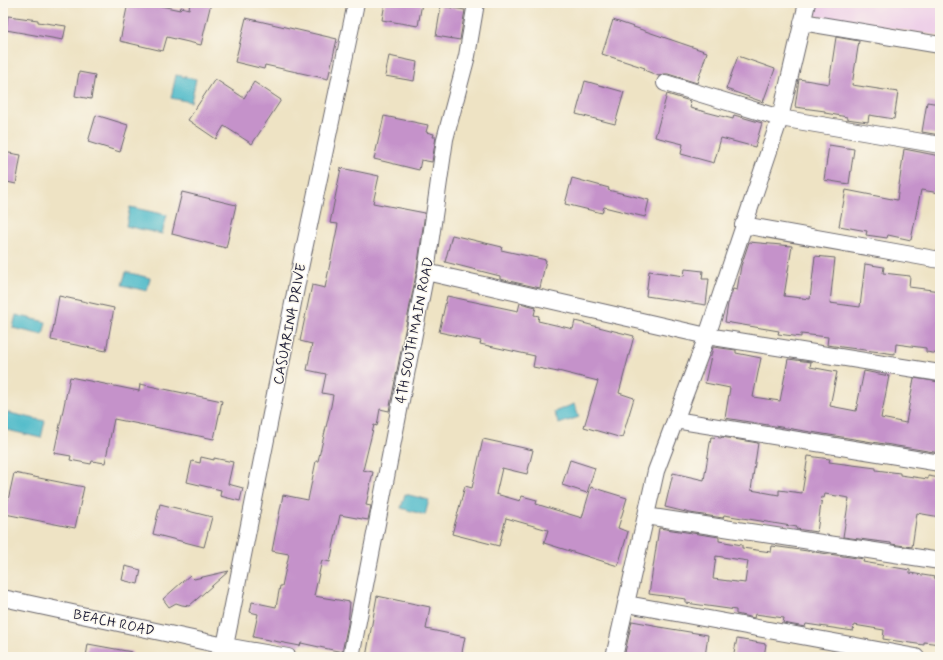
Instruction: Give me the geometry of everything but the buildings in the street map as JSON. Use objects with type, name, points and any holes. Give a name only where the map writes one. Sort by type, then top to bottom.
[{"type":"street","name":"CASUARINA DRIVE","points":[[225,646],[299,274],[356,3]]},
{"type":"street","name":"4TH SOUTH MAIN ROAD","points":[[351,657],[426,272],[445,139],[467,56],[476,3]]},
{"type":"street","points":[[614,657],[656,471],[707,336],[780,118],[807,3]]},
{"type":"street","points":[[802,22],[940,45]]},
{"type":"street","points":[[665,83],[780,118],[940,145]]},
{"type":"street","points":[[743,225],[940,260]]},
{"type":"street","points":[[426,272],[707,336],[940,373]]},
{"type":"street","points":[[675,420],[940,463]]},
{"type":"street","points":[[646,516],[940,561]]},
{"type":"street","name":"BEACH ROAD","points":[[3,598],[225,646],[288,657]]},
{"type":"street","points":[[627,604],[916,657]]},
{"type":"shaded area","points":[[818,3],[940,3],[940,36],[815,16]]},
{"type":"water","points":[[176,75],[196,79],[191,102],[171,98]]},
{"type":"water","points":[[130,207],[167,215],[162,234],[126,226]]},
{"type":"water","points":[[126,272],[150,278],[147,291],[122,285]]},
{"type":"water","points":[[16,315],[46,322],[43,335],[13,328]]},
{"type":"water","points":[[574,404],[579,417],[559,424],[554,412]]},
{"type":"water","points":[[5,412],[45,421],[41,438],[3,429]]},
{"type":"water","points":[[405,494],[429,500],[425,515],[401,508]]}]
